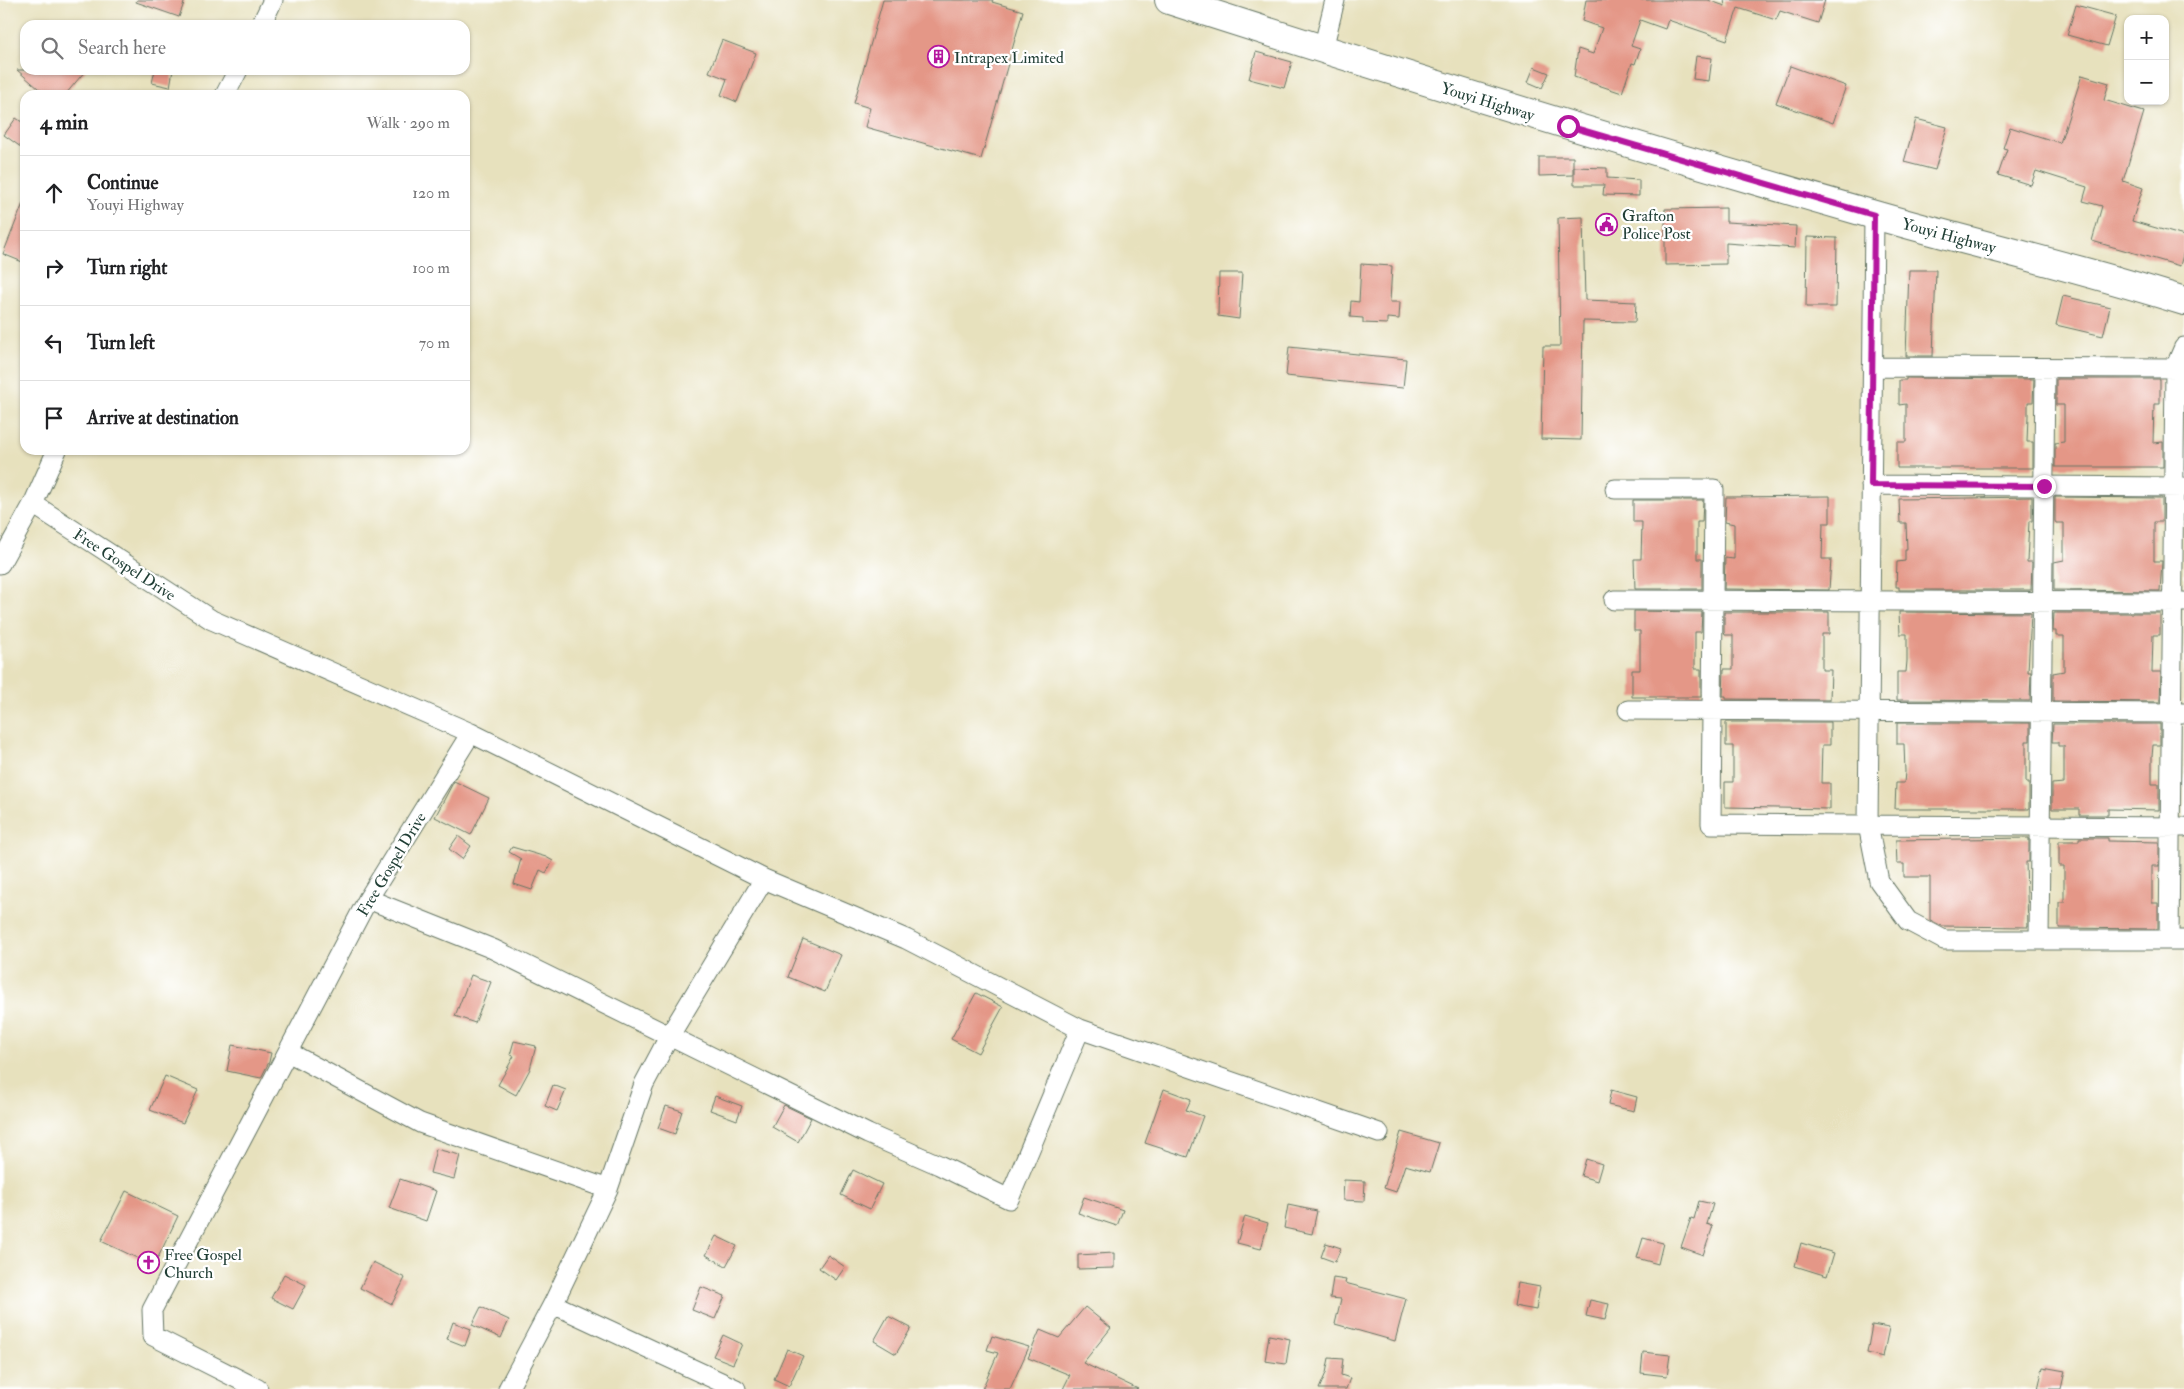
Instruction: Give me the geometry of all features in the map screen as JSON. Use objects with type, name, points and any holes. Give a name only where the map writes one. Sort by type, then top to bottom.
[{"type":"main road","name":"Youyi Highway","points":[[1169,0],[1577,128],[1874,215],[2126,282],[2184,301]]},
{"type":"street","points":[[263,20],[273,0]]},
{"type":"street","points":[[1323,49],[1335,0]]},
{"type":"street","points":[[228,90],[235,75]]},
{"type":"street","points":[[1874,215],[1868,825],[1879,881],[1908,921],[1944,940],[2177,939],[2180,368],[2184,347]]},
{"type":"street","points":[[1872,367],[2180,368]]},
{"type":"street","points":[[2039,940],[2045,368]]},
{"type":"street","points":[[0,564],[33,504],[55,455]]},
{"type":"street","points":[[1871,485],[2179,487]]},
{"type":"street","points":[[1615,488],[1714,489],[1711,824],[2177,827]]},
{"type":"street","name":"Free Gospel Drive","points":[[33,504],[212,620],[471,734],[368,899],[152,1310],[152,1336],[258,1389]]},
{"type":"street","points":[[1614,600],[2178,602]]},
{"type":"street","points":[[1628,710],[2178,712]]},
{"type":"street","points":[[471,734],[764,879],[906,939],[1080,1029],[1379,1133]]},
{"type":"street","points":[[508,1389],[553,1304],[608,1190],[644,1084],[670,1035],[764,879]]},
{"type":"street","points":[[368,899],[493,948],[868,1134],[938,1164],[1009,1199],[1080,1029]]},
{"type":"street","points":[[288,1052],[420,1123],[608,1190]]},
{"type":"street","points":[[553,1304],[736,1389]]},
{"type":"building","points":[[137,0],[185,0],[179,17],[136,2]]},
{"type":"building","name":"Intrapex Limited","points":[[883,0],[993,0],[992,2],[1023,11],[981,159],[865,127],[870,108],[854,103]]},
{"type":"building","points":[[1586,0],[1708,0],[1725,6],[1724,0],[1825,0],[1818,23],[1780,11],[1776,20],[1738,8],[1727,40],[1668,20],[1665,29],[1640,20],[1631,46],[1640,49],[1635,64],[1632,63],[1622,93],[1574,77],[1578,49],[1593,54],[1602,28],[1582,21]]},
{"type":"building","points":[[2076,5],[2116,16],[2107,46],[2067,35]]},
{"type":"building","points":[[722,40],[756,53],[737,102],[721,95],[727,79],[709,72]]},
{"type":"building","points":[[1256,52],[1292,62],[1284,88],[1249,79]]},
{"type":"building","points":[[1696,56],[1712,58],[1709,81],[1693,79]]},
{"type":"building","points":[[1790,66],[1846,86],[1833,123],[1776,103]]},
{"type":"building","points":[[1534,67],[1549,73],[1542,88],[1528,82]]},
{"type":"building","points":[[23,75],[82,75],[69,90],[40,90]]},
{"type":"building","points":[[154,75],[172,75],[170,87],[152,83]]},
{"type":"building","points":[[2082,75],[2109,83],[2104,100],[2144,112],[2123,181],[2143,188],[2132,221],[2184,236],[2184,251],[2180,266],[2092,241],[2102,206],[2083,201],[2087,187],[2036,171],[2031,185],[1998,175],[2007,149],[2003,148],[2010,127],[2060,143]]},
{"type":"building","points":[[16,118],[20,121],[20,146],[4,135]]},
{"type":"building","points":[[1916,119],[1947,127],[1935,170],[1904,162]]},
{"type":"building","points":[[1539,157],[1573,157],[1573,175],[1539,176]]},
{"type":"building","points":[[1574,167],[1607,168],[1607,178],[1639,180],[1639,196],[1603,195],[1604,185],[1574,185]]},
{"type":"building","points":[[1726,208],[1726,222],[1796,226],[1795,248],[1726,243],[1726,264],[1665,265],[1665,209]]},
{"type":"building","points":[[20,211],[20,261],[3,254]]},
{"type":"building","points":[[1583,217],[1585,300],[1636,302],[1635,322],[1583,321],[1581,440],[1541,439],[1543,346],[1560,346],[1558,218]]},
{"type":"building","points":[[1807,237],[1837,238],[1836,307],[1806,307]]},
{"type":"building","points":[[1361,264],[1392,266],[1390,302],[1400,302],[1399,319],[1387,318],[1387,324],[1363,323],[1363,318],[1350,317],[1351,301],[1359,302]]},
{"type":"building","points":[[1909,270],[1936,270],[1933,356],[1906,356]]},
{"type":"building","points":[[1219,273],[1242,273],[1239,319],[1218,316]]},
{"type":"building","points":[[2063,296],[2110,307],[2103,336],[2056,325]]},
{"type":"building","points":[[1289,347],[1406,359],[1403,388],[1286,376]]},
{"type":"building","points":[[1906,378],[2034,379],[2033,402],[2028,402],[2027,442],[2033,442],[2033,468],[1897,468],[1897,442],[1906,442],[1906,404],[1899,405],[1899,380],[1906,380]]},
{"type":"building","points":[[2056,379],[2160,379],[2160,404],[2154,404],[2153,443],[2163,442],[2163,467],[2055,467],[2055,443],[2064,442],[2064,405],[2056,405]]},
{"type":"building","points":[[1830,496],[1830,523],[1823,523],[1822,559],[1831,559],[1829,590],[1724,589],[1725,558],[1734,559],[1734,524],[1725,522],[1726,497]]},
{"type":"building","points":[[2032,497],[2032,521],[2029,521],[2027,562],[2032,562],[2031,590],[1899,590],[1899,587],[1896,587],[1897,562],[1905,561],[1905,550],[1907,550],[1906,523],[1900,523],[1899,499]]},
{"type":"building","points":[[2055,497],[2162,498],[2162,522],[2154,522],[2154,561],[2162,561],[2160,591],[2054,590],[2054,562],[2064,560],[2064,523],[2056,523],[2055,521]]},
{"type":"building","points":[[1633,500],[1703,500],[1702,522],[1697,522],[1697,559],[1702,559],[1702,589],[1635,589],[1634,559],[1641,559],[1642,522],[1633,522]]},
{"type":"building","points":[[1634,611],[1702,612],[1701,632],[1695,632],[1695,669],[1701,669],[1701,697],[1632,697],[1632,670],[1640,670],[1640,631],[1634,631]]},
{"type":"building","points":[[1724,612],[1829,612],[1829,634],[1822,634],[1822,670],[1831,670],[1830,700],[1726,699],[1726,696],[1723,696],[1724,669],[1733,669],[1733,635],[1725,635]]},
{"type":"building","points":[[1899,612],[2031,613],[2028,672],[2031,672],[2030,701],[1897,700],[1897,672],[1906,672],[1907,661],[1907,634],[1900,634]]},
{"type":"building","points":[[2054,613],[2160,613],[2160,635],[2153,635],[2152,672],[2161,672],[2160,702],[2053,701],[2053,673],[2064,671],[2064,636],[2056,636],[2056,631],[2053,631]]},
{"type":"building","points":[[1726,722],[1830,722],[1830,745],[1822,745],[1821,783],[1830,783],[1830,809],[1725,807],[1725,782],[1733,782],[1733,746],[1726,746]]},
{"type":"building","points":[[1897,723],[2030,723],[2030,741],[2026,741],[2026,783],[2029,783],[2029,809],[1895,809],[1896,783],[1904,783],[1905,772],[1904,744],[1897,744]]},
{"type":"building","points":[[2053,724],[2160,724],[2160,745],[2153,745],[2152,757],[2152,784],[2159,784],[2159,810],[2108,809],[2108,815],[2079,815],[2079,809],[2052,809],[2052,784],[2064,783],[2064,746],[2058,746],[2058,742],[2052,742]]},
{"type":"building","points":[[454,781],[489,798],[471,835],[435,817]]},
{"type":"building","points":[[458,836],[471,846],[462,859],[449,849]]},
{"type":"building","points":[[2029,838],[2029,862],[2026,862],[2028,927],[1942,926],[1930,920],[1930,877],[1904,877],[1904,864],[1897,864],[1896,840]]},
{"type":"building","points":[[2079,838],[2108,838],[2108,841],[2159,842],[2159,866],[2152,866],[2152,903],[2158,903],[2158,929],[2059,928],[2059,902],[2064,902],[2064,866],[2059,866],[2059,841],[2079,841]]},
{"type":"building","points":[[512,847],[546,857],[553,861],[546,873],[540,870],[532,890],[514,884],[521,859],[509,852]]},
{"type":"building","points":[[803,939],[841,955],[825,992],[788,977]]},
{"type":"building","points":[[471,975],[491,982],[475,1023],[455,1016]]},
{"type":"building","points":[[976,993],[1003,1007],[978,1053],[951,1039]]},
{"type":"building","points":[[514,1041],[536,1046],[530,1069],[516,1095],[498,1085],[514,1056],[510,1055]]},
{"type":"building","points":[[232,1045],[271,1053],[261,1078],[227,1071]]},
{"type":"building","points":[[165,1076],[198,1090],[183,1123],[150,1110]]},
{"type":"building","points":[[553,1085],[566,1090],[557,1111],[545,1106]]},
{"type":"building","points":[[1164,1089],[1191,1099],[1186,1110],[1203,1116],[1188,1157],[1145,1143]]},
{"type":"building","points":[[1611,1090],[1637,1097],[1634,1111],[1608,1105]]},
{"type":"building","points":[[715,1096],[742,1106],[737,1120],[710,1110]]},
{"type":"building","points":[[784,1105],[811,1118],[798,1142],[772,1127]]},
{"type":"building","points":[[666,1106],[682,1111],[675,1134],[658,1128]]},
{"type":"building","points":[[1401,1132],[1439,1143],[1430,1172],[1405,1165],[1396,1192],[1384,1188]]},
{"type":"building","points":[[436,1149],[460,1155],[454,1179],[430,1173]]},
{"type":"building","points":[[1586,1159],[1602,1164],[1597,1181],[1581,1176]]},
{"type":"building","points":[[853,1170],[882,1184],[870,1209],[841,1195]]},
{"type":"building","points":[[400,1179],[436,1191],[426,1221],[389,1208]]},
{"type":"building","points":[[1344,1180],[1365,1181],[1364,1201],[1343,1200]]},
{"type":"building","points":[[126,1191],[178,1216],[154,1266],[101,1241]]},
{"type":"building","points":[[1084,1197],[1123,1210],[1117,1226],[1078,1213]]},
{"type":"building","points":[[1699,1201],[1713,1204],[1707,1224],[1713,1226],[1703,1255],[1681,1247],[1691,1218],[1694,1219]]},
{"type":"building","points":[[1288,1205],[1317,1211],[1312,1234],[1284,1228]]},
{"type":"building","points":[[1245,1216],[1268,1223],[1261,1249],[1237,1243]]},
{"type":"building","points":[[716,1236],[737,1246],[726,1266],[706,1255]]},
{"type":"building","points":[[1643,1238],[1663,1243],[1658,1264],[1637,1258]]},
{"type":"building","points":[[1326,1243],[1341,1248],[1335,1262],[1321,1257]]},
{"type":"building","points":[[1801,1243],[1834,1253],[1827,1276],[1795,1266]]},
{"type":"building","points":[[1114,1253],[1114,1268],[1078,1269],[1078,1255]]},
{"type":"building","points":[[828,1255],[845,1267],[836,1280],[819,1268]]},
{"type":"building","points":[[373,1262],[405,1278],[392,1304],[360,1288]]},
{"type":"building","points":[[284,1274],[306,1285],[293,1309],[271,1298]]},
{"type":"building","points":[[1333,1278],[1346,1280],[1345,1283],[1406,1299],[1395,1341],[1335,1324],[1341,1299],[1330,1298]]},
{"type":"building","points":[[1518,1283],[1540,1287],[1536,1310],[1514,1306]]},
{"type":"building","points":[[701,1287],[725,1296],[715,1319],[692,1310]]},
{"type":"building","points":[[1590,1300],[1609,1304],[1605,1320],[1586,1316]]},
{"type":"building","points":[[481,1307],[509,1320],[501,1338],[472,1325]]},
{"type":"building","points":[[1085,1307],[1111,1328],[1083,1363],[1138,1389],[1063,1389],[1070,1375],[1028,1358],[1040,1330],[1059,1338]]},
{"type":"building","points":[[888,1316],[911,1328],[896,1354],[874,1341]]},
{"type":"building","points":[[453,1322],[471,1329],[465,1346],[447,1339]]},
{"type":"building","points":[[1872,1325],[1889,1328],[1883,1357],[1867,1353]]},
{"type":"building","points":[[723,1335],[742,1344],[733,1364],[713,1356]]},
{"type":"building","points":[[1269,1335],[1290,1339],[1286,1364],[1265,1361]]},
{"type":"building","points":[[992,1336],[1029,1347],[1010,1389],[982,1389],[998,1353],[987,1350]]},
{"type":"building","points":[[787,1349],[803,1356],[789,1386],[774,1379]]},
{"type":"building","points":[[1643,1352],[1670,1355],[1667,1376],[1641,1373]]},
{"type":"building","points":[[1329,1358],[1343,1359],[1341,1375],[1350,1378],[1346,1389],[1319,1389],[1326,1373]]},
{"type":"building","points":[[2043,1367],[2065,1371],[2061,1389],[2038,1389]]},
{"type":"place","name":"Intrapex Limited","points":[[938,57]]},
{"type":"place","name":"Grafton Police Post","points":[[1606,224]]},
{"type":"place","name":"Free Gospel Church","points":[[148,1263]]},
{"type":"route","points":[[1568,126],[1874,215],[1871,485],[2044,486]]}]
